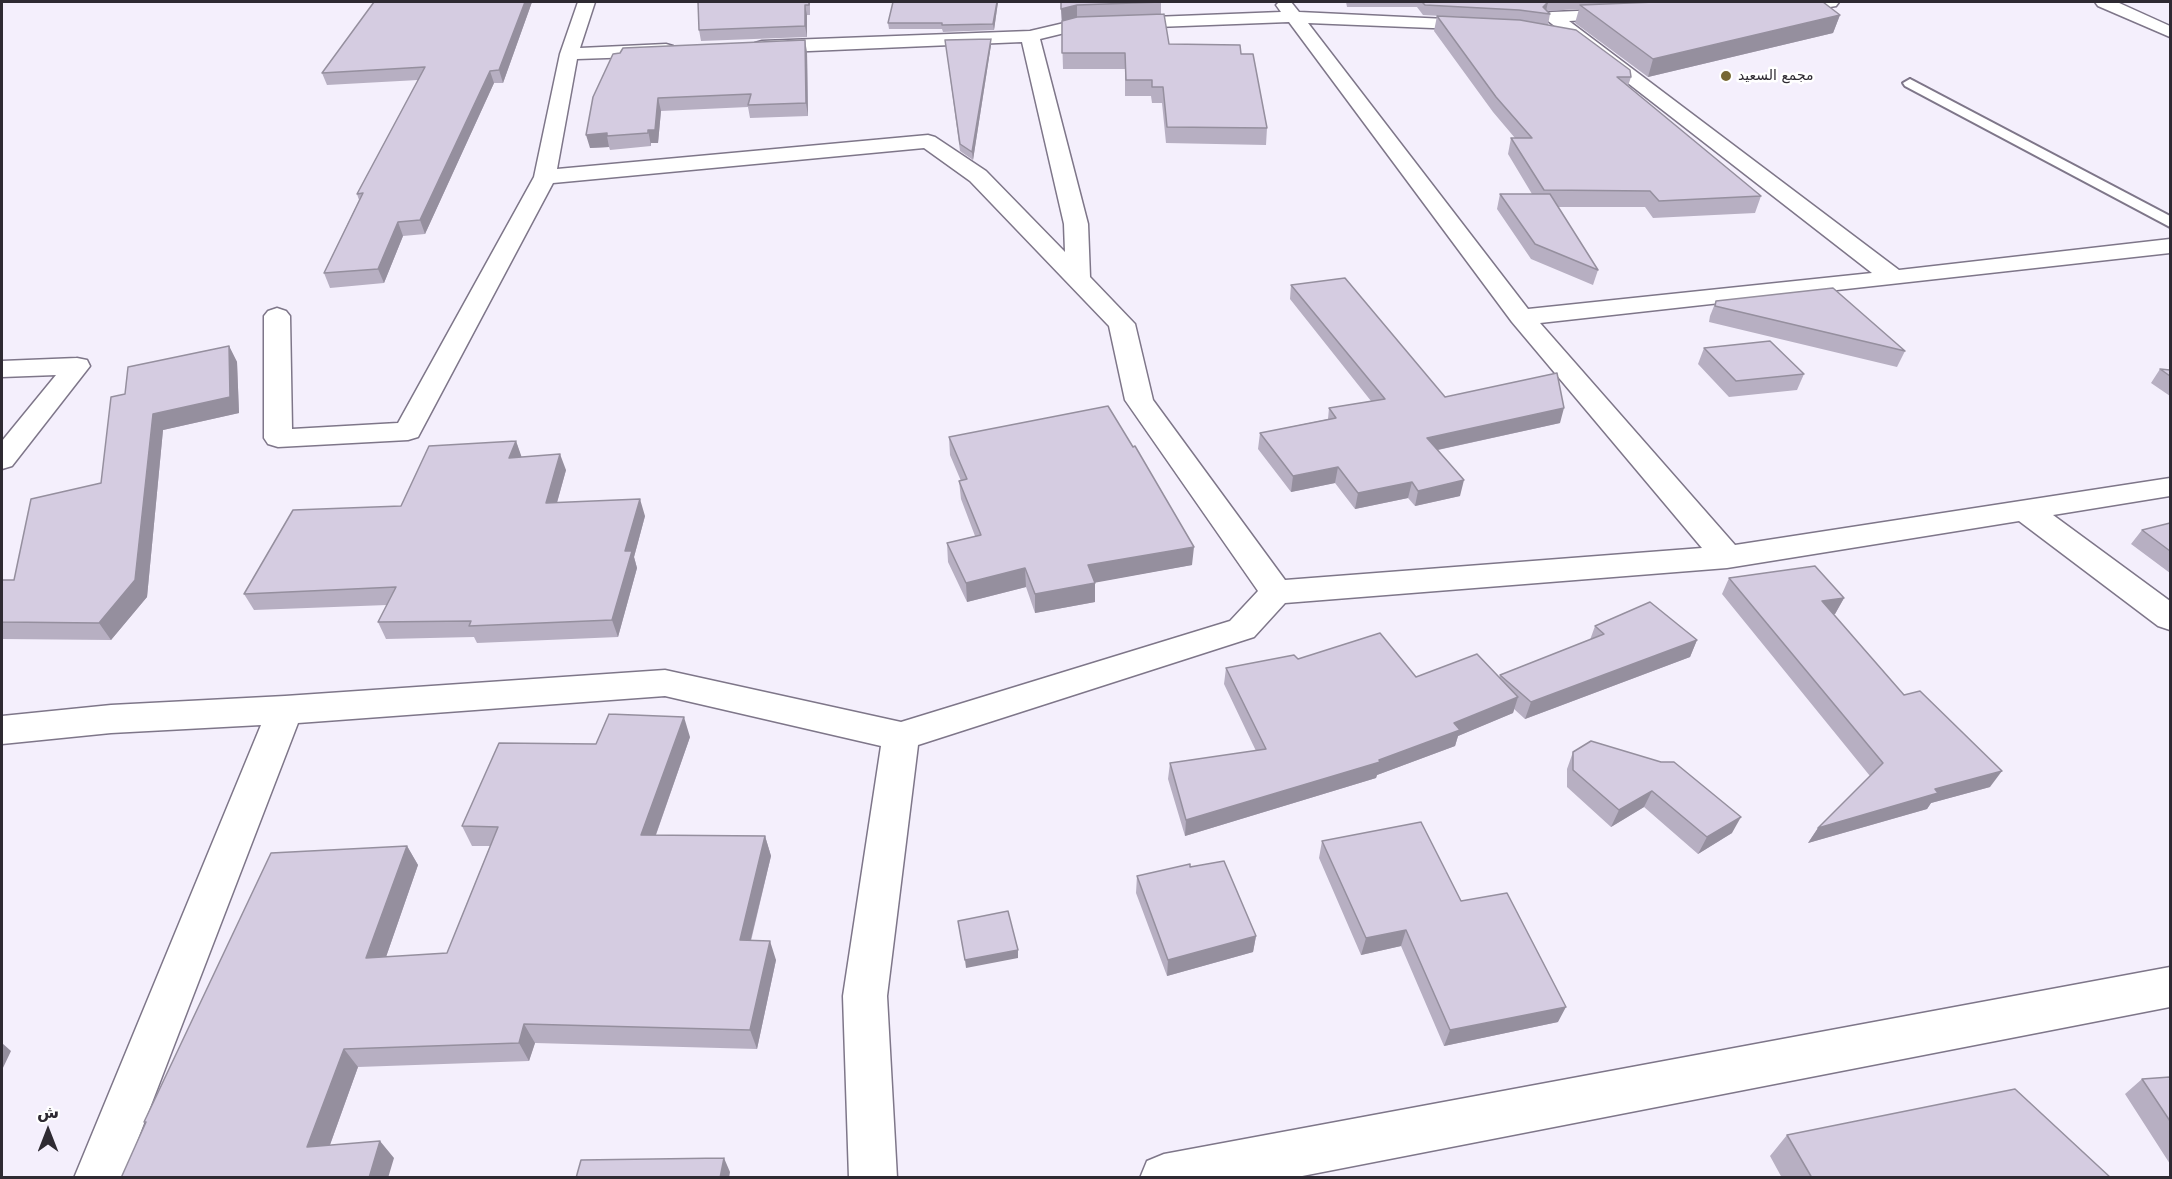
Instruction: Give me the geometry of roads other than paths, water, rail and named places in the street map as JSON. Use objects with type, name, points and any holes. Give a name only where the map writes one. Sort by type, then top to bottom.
[{"type":"street","points":[[277,316],[278,438],[408,431],[545,177],[569,54],[586,2]]},
{"type":"street","points":[[1760,5],[1830,2]]},
{"type":"street","points":[[2104,2],[2170,32]]},
{"type":"street","points":[[1288,9],[1521,317],[1727,557]]},
{"type":"street","points":[[742,47],[1030,36],[1077,25],[1288,9],[1506,26]]},
{"type":"street","points":[[1644,12],[1552,16],[1894,278]]},
{"type":"street","points":[[1538,30],[1580,38]]},
{"type":"street","points":[[1030,36],[1076,224],[1078,280]]},
{"type":"street","points":[[569,54],[684,50]]},
{"type":"street","points":[[545,177],[928,141],[978,176],[1122,324],[1138,400],[1276,592]]},
{"type":"street","points":[[1521,317],[2170,246]]},
{"type":"street","points":[[2,369],[78,366],[2,460]]},
{"type":"street","points":[[2,730],[111,719],[285,710],[665,683],[901,736],[1242,629],[1276,592],[1727,557],[2170,487]]},
{"type":"street","points":[[2025,510],[2170,618]]},
{"type":"street","points":[[98,1178],[285,710]]},
{"type":"street","points":[[873,1178],[865,996],[901,736]]},
{"type":"street","points":[[1164,1178],[2170,987]]},
{"type":"lane","points":[[1910,83],[2170,222]]},
{"type":"place","name":"مجمع السعيد","points":[[1726,76]]}]
